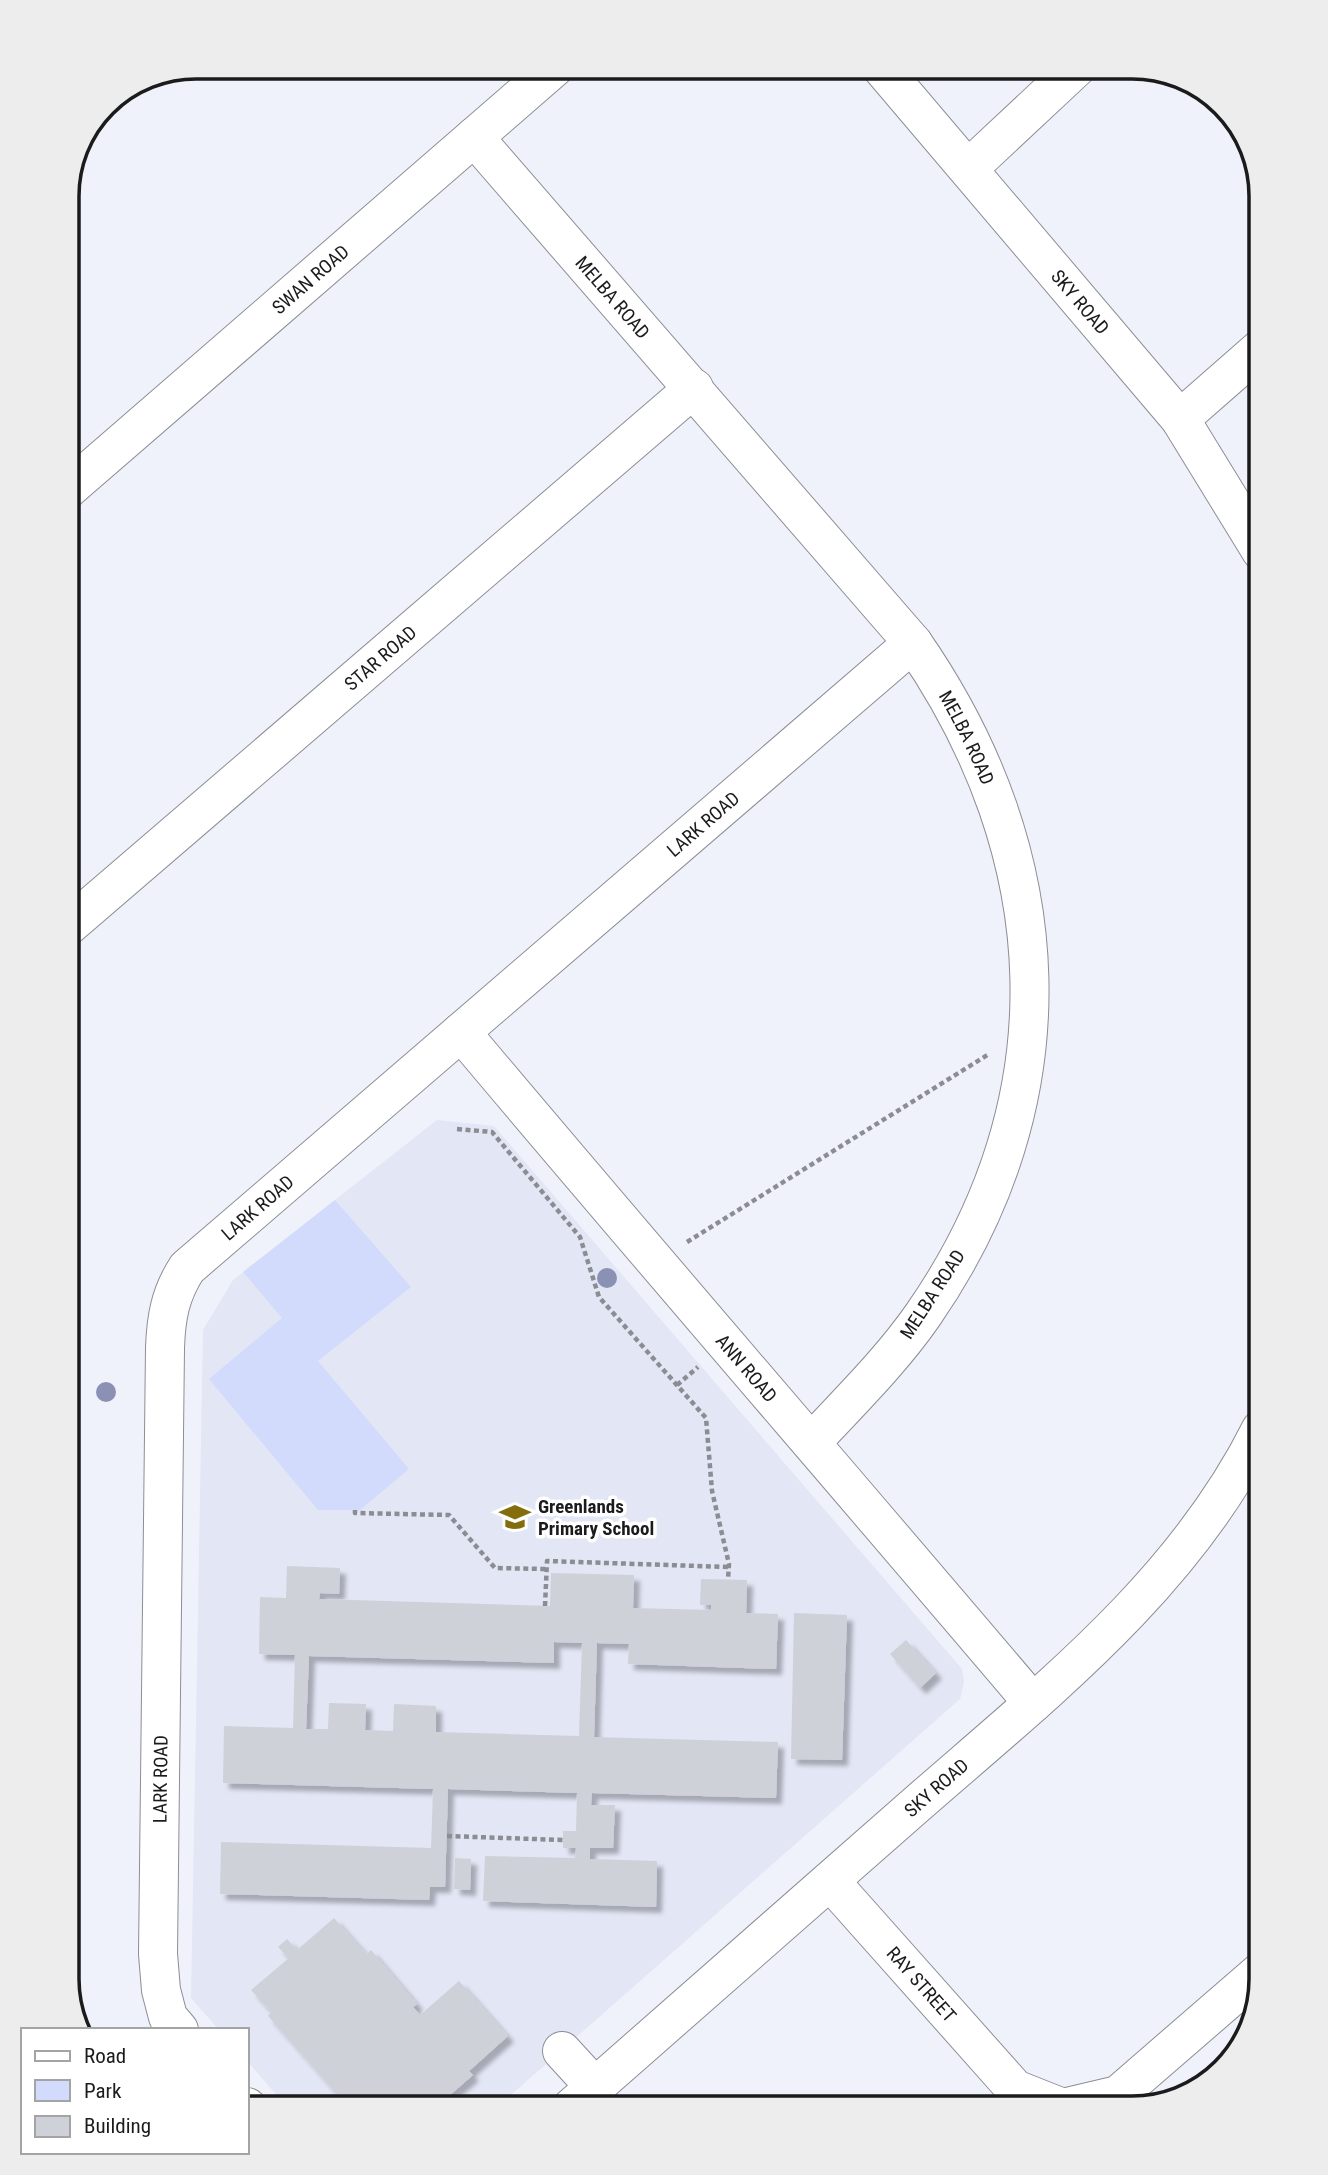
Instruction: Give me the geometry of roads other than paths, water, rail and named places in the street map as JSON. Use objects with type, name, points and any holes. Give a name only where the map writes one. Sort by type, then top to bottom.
[{"type":"street","name":"SWAN ROAD","points":[[79,480],[541,79]]},
{"type":"street","name":"SKY ROAD","points":[[891,79],[1180,419],[1249,530]]},
{"type":"street","points":[[969,168],[1064,79]]},
{"type":"street","name":"MELBA ROAD","points":[[474,137],[914,643],[942,685],[971,739],[1009,838],[1023,899],[1030,968],[1030,1028],[1017,1112],[1004,1157],[955,1264],[923,1315],[887,1360],[812,1442]]},
{"type":"street","points":[[1180,419],[1249,359]]},
{"type":"street","name":"STAR ROAD","points":[[79,918],[694,387]]},
{"type":"street","name":"LARK ROAD","points":[[167,2026],[161,1990],[158,1940],[165,1348],[169,1303],[176,1284],[187,1268],[914,643]]},
{"type":"street","name":"ANN ROAD","points":[[461,1032],[654,1262],[812,1442],[1033,1703]]},
{"type":"street","name":"SKY ROAD","points":[[590,2096],[1033,1703],[1136,1606],[1206,1522],[1249,1454]]},
{"type":"street","name":"RAY STREET","points":[[830,1881],[1015,2089],[1033,2096]]},
{"type":"street","name":"RAY STREET","points":[[1114,2096],[1249,1982]]},
{"type":"street","points":[[562,2050],[584,2096]]},
{"type":"place","name":"Greenlands Primary School","points":[[515,1517]]}]
